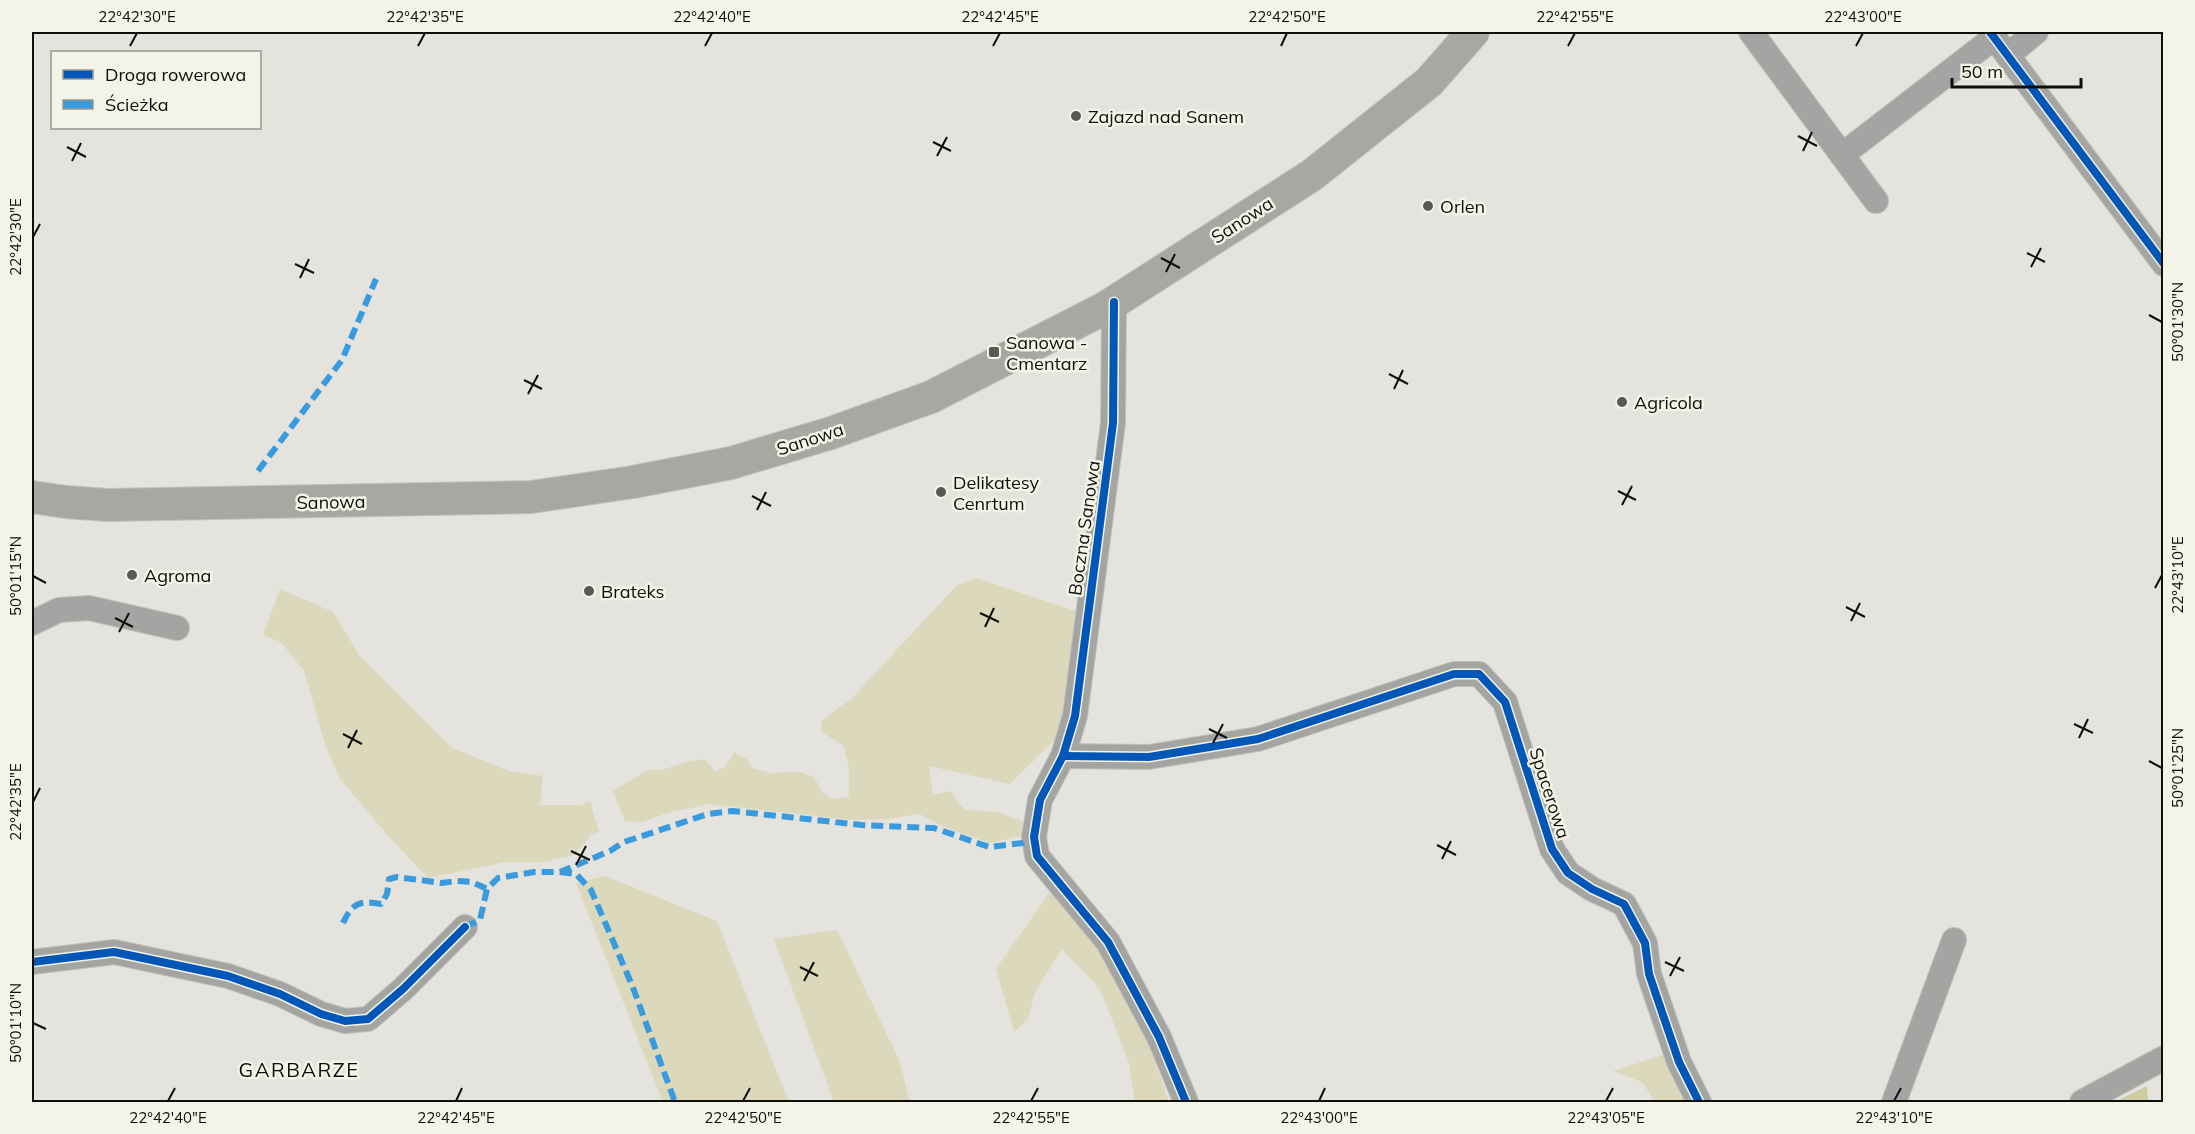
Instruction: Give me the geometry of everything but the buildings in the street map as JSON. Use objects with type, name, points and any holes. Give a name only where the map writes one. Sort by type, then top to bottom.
[{"type":"main road","name":"Sanowa","points":[[32,497],[108,506],[531,497],[633,482],[731,463],[831,433],[931,397],[1113,302],[1312,175],[1429,82],[1473,32]]},
{"type":"street","points":[[1751,32],[1876,201]]},
{"type":"street","points":[[1842,155],[1998,41],[2036,32]]},
{"type":"street","points":[[1998,41],[2163,264]]},
{"type":"street","name":"Boczna Sanowa","points":[[1113,302],[1113,423],[1075,716],[1063,756],[1040,800],[1034,837],[1037,856],[1108,942],[1160,1037],[1186,1102]]},
{"type":"street","points":[[32,622],[58,610],[89,608],[177,628]]},
{"type":"street","name":"Spacerowa","points":[[1063,756],[1149,758],[1258,739],[1454,674],[1479,674],[1505,702],[1552,849],[1568,873],[1592,889],[1624,904],[1645,944],[1649,974],[1678,1062],[1700,1102]]},
{"type":"street","points":[[32,962],[114,952],[228,976],[280,994],[321,1014],[345,1021],[368,1019],[403,989],[465,927]]},
{"type":"street","points":[[1894,1102],[1954,940]]},
{"type":"street","points":[[2082,1102],[2163,1058]]},
{"type":"shaded area","points":[[976,578],[1078,612],[1063,732],[1010,784],[929,766],[933,795],[951,791],[957,802],[966,810],[997,812],[1024,822],[1029,834],[990,843],[941,826],[920,814],[889,819],[852,820],[709,804],[667,813],[643,822],[625,821],[613,791],[648,770],[661,770],[687,762],[705,759],[715,772],[725,767],[734,752],[747,759],[752,768],[771,773],[800,772],[814,777],[823,793],[831,799],[849,797],[849,767],[843,746],[821,731],[822,720],[852,698],[956,586]]},
{"type":"shaded area","points":[[280,589],[333,612],[359,655],[452,748],[512,772],[543,776],[540,805],[581,805],[590,801],[599,832],[591,835],[575,855],[543,862],[506,862],[428,878],[390,838],[340,779],[325,744],[304,671],[281,642],[263,635]]},
{"type":"shaded area","points":[[605,876],[717,921],[789,1102],[663,1102],[576,883]]},
{"type":"shaded area","points":[[1051,890],[1108,961],[1146,1037],[1169,1102],[1135,1102],[1129,1063],[1100,989],[1062,949],[1035,992],[1028,1019],[1014,1032],[996,969]]},
{"type":"shaded area","points":[[837,930],[899,1060],[910,1102],[834,1102],[774,939]]},
{"type":"shaded area","points":[[1669,1053],[1693,1102],[1655,1102],[1642,1082],[1613,1071]]},
{"type":"shaded area","points":[[2147,1086],[2148,1102],[2115,1102]]},
{"type":"marked path","points":[[258,471],[342,360],[376,279]]},
{"type":"marked path","points":[[465,927],[480,920],[487,889],[498,878],[534,872],[560,872],[610,851],[624,842],[708,814],[732,811],[862,825],[934,828],[989,847],[1023,843],[1034,837]]},
{"type":"marked path","points":[[560,872],[576,874],[591,890],[632,985],[675,1102]]},
{"type":"marked path","points":[[343,923],[353,907],[367,902],[381,904],[387,894],[389,879],[397,877],[442,883],[472,882],[487,889]]},
{"type":"cycle path","points":[[1990,32],[2164,264]]},
{"type":"cycle path","points":[[1114,302],[1113,423],[1075,716],[1063,756],[1040,800],[1034,837],[1037,856],[1108,942],[1159,1037],[1186,1102]]},
{"type":"cycle path","points":[[1063,756],[1149,757],[1258,739],[1454,674],[1479,674],[1505,702],[1552,849],[1568,873],[1592,889],[1624,904],[1645,943],[1649,974],[1679,1062],[1699,1102]]},
{"type":"cycle path","points":[[32,962],[114,952],[228,976],[280,994],[321,1014],[345,1021],[368,1019],[403,989],[465,927]]},
{"type":"place","name":"Zajazd nad Sanem","points":[[1076,116]]},
{"type":"place","name":"Orlen","points":[[1428,206]]},
{"type":"place","name":"Sanowa - Cmentarz","points":[[994,352]]},
{"type":"place","name":"Agricola","points":[[1622,402]]},
{"type":"place","name":"Delikatesy Cenrtum","points":[[941,492]]},
{"type":"place","name":"Agroma","points":[[132,575]]},
{"type":"place","name":"Brateks","points":[[589,591]]},
{"type":"district","name":"GARBARZE","points":[[299,1069]]}]
